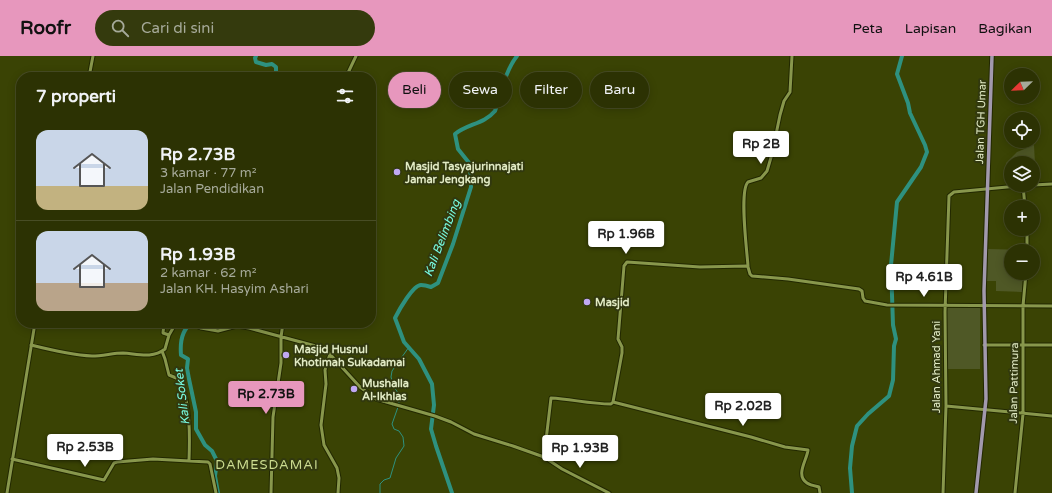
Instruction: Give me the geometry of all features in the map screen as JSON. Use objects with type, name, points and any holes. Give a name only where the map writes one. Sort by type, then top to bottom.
[{"type":"main road","name":"Jalan TGH Umar","points":[[976,493],[985,410],[984,306],[992,56]]},
{"type":"street","points":[[90,72],[93,56]]},
{"type":"street","points":[[348,72],[356,56]]},
{"type":"street","points":[[792,56],[790,92],[782,109],[767,171],[761,178],[748,182],[744,187],[744,220],[748,266],[752,276],[788,279],[859,289],[862,291],[865,301],[887,305],[1052,306]]},
{"type":"street","points":[[1040,185],[1052,184]]},
{"type":"street","points":[[987,188],[1004,187]]},
{"type":"street","name":"Jalan Ahmad Yani","points":[[943,493],[946,406],[945,306],[948,204],[951,194],[987,188]]},
{"type":"street","points":[[613,402],[622,353],[622,347],[618,339],[625,263],[629,262],[700,267],[748,266]]},
{"type":"street","name":"Jalan Pattimura","points":[[1015,493],[1023,414],[1026,280]]},
{"type":"street","points":[[7,493],[34,328]]},
{"type":"street","points":[[163,328],[162,332],[169,335]]},
{"type":"street","points":[[31,345],[63,352],[95,356],[122,353],[151,355],[162,351],[166,347],[169,335],[173,328]]},
{"type":"street","points":[[201,328],[218,331],[229,328]]},
{"type":"street","points":[[249,328],[323,348],[360,388],[376,399],[434,416],[451,422],[474,434],[544,457],[562,469],[609,493]]},
{"type":"street","points":[[270,493],[274,417],[281,367],[282,328]]},
{"type":"street","points":[[984,345],[1052,345]]},
{"type":"street","points":[[162,351],[166,361],[168,375],[181,380],[187,404],[190,426],[189,461]]},
{"type":"street","points":[[330,354],[325,370],[326,384],[321,425],[324,445],[337,468],[339,478],[338,493]]},
{"type":"street","points":[[544,457],[551,398],[604,404],[611,404],[613,402],[785,447],[808,450],[802,470],[802,477],[806,482],[819,487],[820,493]]},
{"type":"street","points":[[946,406],[1052,416]]},
{"type":"street","points":[[12,460],[105,480],[114,463],[117,462],[146,459],[206,462],[210,463],[216,493]]},
{"type":"green space","points":[[1027,148],[1034,148],[1035,156],[1013,156],[1017,152]]},
{"type":"green space","points":[[988,249],[1004,249],[1004,280],[1023,280],[1022,292],[996,291],[996,281],[987,281]]},
{"type":"green space","points":[[947,308],[980,308],[980,369],[947,369]]},
{"type":"waterway","name":"Kali Soket","points":[[256,56],[256,62],[266,65],[272,64],[276,67],[276,72]]},
{"type":"waterway","name":"Kali Belimbing","points":[[452,493],[431,429],[434,405],[432,384],[419,359],[404,342],[395,318],[406,298],[414,289],[421,285],[431,287],[438,283],[453,244],[471,187],[470,164],[458,149],[455,134],[486,119],[495,111],[506,76],[517,56]]},
{"type":"waterway","points":[[852,493],[850,468],[852,446],[857,426],[868,414],[889,396],[893,380],[894,346],[896,339],[893,325],[891,265],[897,202],[921,167],[927,152],[910,113],[908,103],[897,74],[902,56]]},
{"type":"waterway","name":"Kali Soket","points":[[187,328],[182,337],[181,355],[188,359],[187,368],[196,412],[196,429],[205,445],[212,451],[217,461],[215,476],[218,493]]},
{"type":"waterway","points":[[399,404],[398,393],[394,387],[391,377],[392,371],[409,347]]},
{"type":"waterway","points":[[380,493],[380,484],[384,480],[390,478],[396,458],[404,446],[403,437],[399,431],[394,429],[392,424],[398,407]]},
{"type":"place","name":"Masjid Tasyajurinnajati Jamar Jengkang","points":[[397,172]]},
{"type":"place","name":"Masjid","points":[[587,302]]},
{"type":"place","name":"Masjid Husnul Khotimah Sukadamai","points":[[286,355]]},
{"type":"place","name":"Mushalla Al-Ikhlas","points":[[354,389]]},
{"type":"district","name":"DAMESDAMAI","points":[[267,465]]}]
